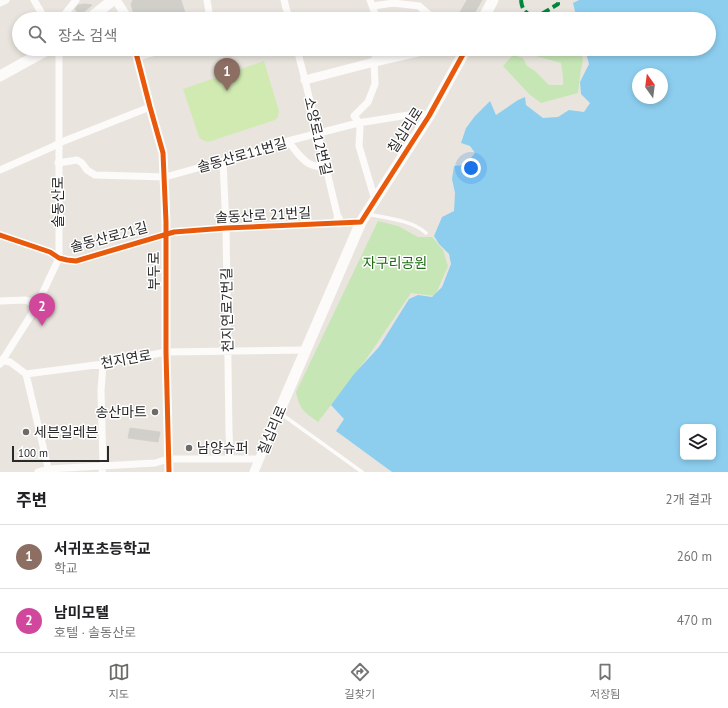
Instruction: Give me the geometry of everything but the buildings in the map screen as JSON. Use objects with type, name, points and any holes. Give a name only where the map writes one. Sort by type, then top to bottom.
[{"type":"main road","points":[[487,12],[493,0]]},
{"type":"main road","points":[[98,12],[111,1]]},
{"type":"main road","points":[[0,76],[36,56]]},
{"type":"main road","name":"칠십리로","points":[[279,412],[364,218],[429,116],[462,56]]},
{"type":"street","points":[[0,3],[6,0]]},
{"type":"street","points":[[34,0],[41,12]]},
{"type":"street","points":[[67,12],[76,0]]},
{"type":"street","points":[[207,0],[209,12]]},
{"type":"street","points":[[284,0],[287,12]]},
{"type":"street","points":[[111,1],[123,12]]},
{"type":"street","points":[[371,3],[393,3],[419,6],[426,12]]},
{"type":"street","name":"솔동산로","points":[[1,361],[41,299],[58,258],[59,56]]},
{"type":"street","name":"부두로","points":[[137,56],[163,153],[166,234],[166,352],[169,472]]},
{"type":"street","name":"소양로12번길","points":[[299,56],[338,220]]},
{"type":"street","points":[[375,56],[374,62],[375,84],[368,102],[354,116],[360,128],[359,146],[375,200]]},
{"type":"street","points":[[305,80],[400,56]]},
{"type":"street","points":[[0,170],[59,143],[150,107]]},
{"type":"street","name":"솔동산로11번길","points":[[58,163],[77,160],[87,170],[95,175],[164,177],[288,141],[358,123],[421,113],[429,116]]},
{"type":"street","points":[[288,141],[310,164],[318,167],[326,167]]},
{"type":"street","name":"천지연로7번길","points":[[223,161],[226,228],[230,458]]},
{"type":"street","name":"솔동산로 21번길","points":[[166,234],[174,232],[364,218]]},
{"type":"street","name":"솔동산로21길","points":[[58,258],[76,261],[166,234]]},
{"type":"street","points":[[0,235],[50,252],[58,258]]},
{"type":"street","points":[[0,301],[25,300],[37,304]]},
{"type":"street","name":"천지연로","points":[[26,374],[102,364],[166,352],[306,350]]},
{"type":"street","points":[[1,361],[10,362],[26,374],[49,470]]},
{"type":"street","points":[[102,364],[102,469]]},
{"type":"street","name":"칠십리로","points":[[254,472],[279,412]]},
{"type":"street","points":[[38,472],[49,470],[102,469],[155,463],[168,459],[260,459]]},
{"type":"lane","points":[[364,218],[411,224],[422,229],[426,233]]},
{"type":"lane","points":[[279,412],[362,472]]},
{"type":"green space","points":[[512,56],[523,58],[527,66],[535,71],[549,85],[563,85],[561,63],[536,56],[582,56],[583,61],[578,93],[541,103],[529,94],[503,66]]},
{"type":"green space","points":[[264,61],[279,111],[278,117],[275,120],[208,142],[202,140],[199,137],[183,89]]},
{"type":"green space","name":"자구리공원","points":[[378,221],[398,226],[418,237],[432,237],[443,250],[448,266],[435,296],[411,293],[367,358],[318,422],[303,410],[296,392]]},
{"type":"water","points":[[579,0],[728,0],[728,472],[392,472],[336,431],[344,419],[331,405],[354,374],[379,347],[409,299],[418,295],[432,297],[442,287],[451,264],[449,254],[439,244],[434,236],[442,217],[454,211],[455,193],[452,179],[454,166],[465,165],[475,153],[470,146],[461,143],[466,128],[475,116],[490,101],[496,115],[525,97],[526,105],[543,118],[558,117],[569,110],[584,112],[590,103],[581,94],[580,82],[589,64],[587,56],[716,56],[716,12],[575,12],[573,3]]},
{"type":"marked path","points":[[521,0],[525,12]]},
{"type":"marked path","points":[[545,12],[558,4],[558,0]]},
{"type":"cycle path","points":[[137,56],[163,153],[166,222],[166,352],[169,472]]},
{"type":"cycle path","points":[[0,235],[50,252],[59,258],[76,261],[174,232],[226,228],[361,222],[429,116],[462,56]]},
{"type":"place","name":"서귀포초등학교","points":[[227,91]]},
{"type":"place","name":"남미모텔","points":[[42,326]]},
{"type":"place","name":"송산마트","points":[[155,412]]},
{"type":"place","name":"세븐일레븐","points":[[26,432]]},
{"type":"place","name":"남양슈퍼","points":[[189,448]]}]
